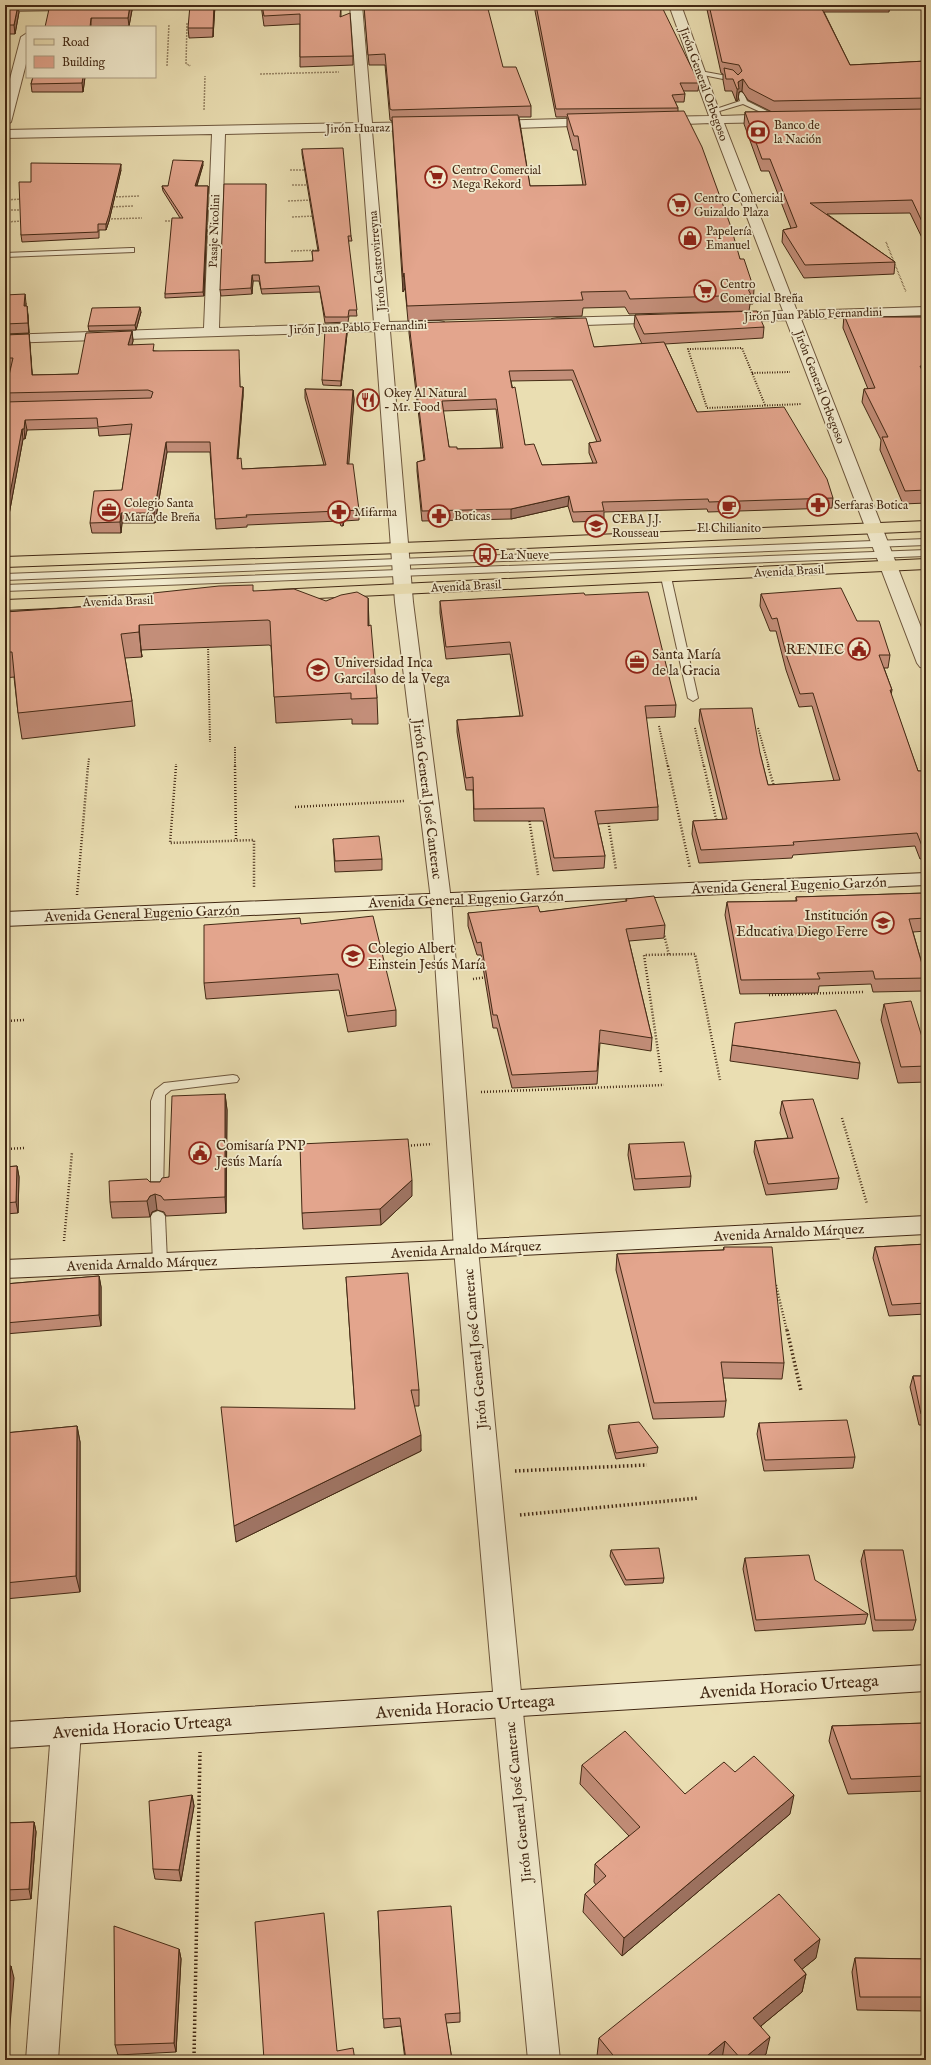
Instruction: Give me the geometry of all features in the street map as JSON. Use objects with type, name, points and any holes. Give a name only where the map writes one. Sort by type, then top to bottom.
[{"type":"main road","name":"Avenida Brasil","points":[[5,562],[401,568],[666,577],[882,548],[926,526]]},
{"type":"main road","name":"Avenida Brasil","points":[[262,595],[401,568],[882,548],[926,564]]},
{"type":"main road","name":"Avenida Brasil","points":[[5,604],[199,598]]},
{"type":"street","points":[[5,8],[35,6],[189,5]]},
{"type":"street","name":"Jirón Castrovirreyna","points":[[356,5],[383,327],[401,568]]},
{"type":"street","name":"Jirón General Orbegoso","points":[[676,5],[714,115],[926,663]]},
{"type":"street","points":[[31,20],[35,6]]},
{"type":"street","points":[[5,122],[26,41]]},
{"type":"street","points":[[644,121],[714,115],[794,118]]},
{"type":"street","points":[[477,125],[612,122]]},
{"type":"street","name":"Jirón Huaraz","points":[[5,134],[437,126]]},
{"type":"street","name":"Pasaje Nicolini","points":[[212,331],[214,220],[218,130]]},
{"type":"street","name":"Jirón Juan Pablo Fernandini","points":[[713,317],[919,311]]},
{"type":"street","points":[[545,322],[682,318]]},
{"type":"street","name":"Jirón Juan Pablo Fernandini","points":[[5,339],[212,331],[452,325]]},
{"type":"street","name":"Jirón General José Canterac","points":[[401,568],[441,900],[466,1249],[508,1703],[544,2060]]},
{"type":"street","name":"Avenida General Eugenio Garzón","points":[[5,919],[926,879]]},
{"type":"street","name":"Avenida Arnaldo Márquez","points":[[5,1268],[466,1249],[926,1225]]},
{"type":"street","name":"Avenida Horacio Urteaga","points":[[5,1735],[926,1678]]},
{"type":"street","points":[[42,2060],[66,1731]]},
{"type":"lane","points":[[700,73],[736,80],[737,83]]},
{"type":"lane","points":[[741,94],[744,102],[778,118]]},
{"type":"lane","points":[[714,115],[744,102]]},
{"type":"lane","points":[[5,255],[131,250]]},
{"type":"lane","name":"Avenida Brasil","points":[[5,588],[401,568],[882,548],[926,542]]},
{"type":"lane","name":"Avenida Brasil","points":[[882,548],[926,553]]},
{"type":"lane","name":"Avenida Brasil","points":[[5,577],[401,568]]},
{"type":"lane","points":[[666,577],[693,698]]},
{"type":"lane","points":[[157,1194],[157,1101],[159,1093],[168,1086],[233,1079]]},
{"type":"lane","points":[[158,1216],[160,1262]]},
{"type":"path","points":[[167,66],[170,5]]},
{"type":"path","points":[[189,5],[186,64],[191,66]]},
{"type":"path","points":[[260,74],[361,72]]},
{"type":"path","points":[[204,130],[205,76]]},
{"type":"path","points":[[290,170],[314,170]]},
{"type":"path","points":[[292,185],[316,185]]},
{"type":"path","points":[[108,197],[140,196]]},
{"type":"path","points":[[5,200],[29,199]]},
{"type":"path","points":[[288,201],[319,200]]},
{"type":"path","points":[[103,207],[134,206]]},
{"type":"path","points":[[5,210],[28,210]]},
{"type":"path","points":[[292,217],[321,216]]},
{"type":"path","points":[[104,219],[142,218]]},
{"type":"path","points":[[164,221],[214,220]]},
{"type":"path","points":[[5,222],[28,221]]},
{"type":"path","points":[[886,242],[919,311]]},
{"type":"path","points":[[291,251],[322,250]]},
{"type":"path","points":[[765,405],[742,348],[688,349],[707,408],[827,404]]},
{"type":"path","points":[[752,373],[814,371]]},
{"type":"path","points":[[208,643],[210,742]]},
{"type":"path","points":[[659,726],[694,889]]},
{"type":"path","points":[[695,728],[719,829]]},
{"type":"path","points":[[758,728],[775,789]]},
{"type":"path","points":[[235,747],[236,840]]},
{"type":"path","points":[[75,916],[89,758]]},
{"type":"path","points":[[176,764],[170,843],[254,840],[254,908]]},
{"type":"path","points":[[295,807],[428,800]]},
{"type":"path","points":[[529,812],[541,896]]},
{"type":"path","points":[[608,814],[620,892]]},
{"type":"path","points":[[654,891],[669,955]]},
{"type":"path","points":[[661,1072],[644,955],[696,954],[720,1080]]},
{"type":"path","points":[[446,980],[493,977]]},
{"type":"path","points":[[804,987],[806,994]]},
{"type":"path","points":[[769,995],[863,992]]},
{"type":"path","points":[[5,1021],[24,1020]]},
{"type":"path","points":[[455,1093],[664,1085]]},
{"type":"path","points":[[842,1118],[874,1228]]},
{"type":"path","points":[[403,1146],[458,1143]]},
{"type":"path","points":[[5,1149],[25,1148]]},
{"type":"path","points":[[62,1266],[72,1152]]},
{"type":"path","points":[[774,1279],[801,1391]]},
{"type":"path","points":[[487,1473],[646,1465]]},
{"type":"path","points":[[921,1478],[926,1478]]},
{"type":"path","points":[[491,1518],[699,1498]]},
{"type":"path","points":[[194,2057],[201,1723]]},
{"type":"building","points":[[5,5],[18,5],[14,25],[5,25]]},
{"type":"building","points":[[65,5],[130,5],[128,18],[91,18],[90,26],[45,26],[49,9]]},
{"type":"building","points":[[190,5],[214,5],[213,28],[188,28]]},
{"type":"building","points":[[262,5],[341,5],[340,17],[350,13],[353,56],[300,57],[300,14],[264,16]]},
{"type":"building","points":[[365,5],[487,5],[503,67],[516,67],[531,106],[390,109],[385,54],[368,55]]},
{"type":"building","points":[[536,5],[661,5],[699,83],[680,83],[685,94],[672,95],[678,108],[556,109]]},
{"type":"building","points":[[709,5],[820,5],[850,65],[926,61],[926,98],[774,101],[749,88],[743,79],[738,82],[739,89],[737,89],[733,79],[726,79],[724,68],[733,70],[738,75],[742,71],[739,65],[722,62]]},
{"type":"building","points":[[33,78],[83,78],[82,83],[31,84]]},
{"type":"building","points":[[926,109],[926,230],[912,200],[810,203],[895,262],[805,265],[783,230],[797,227],[770,159],[762,159],[745,112]]},
{"type":"building","points":[[684,111],[702,147],[731,227],[740,259],[744,259],[754,289],[748,289],[751,295],[630,299],[626,291],[581,292],[583,300],[407,306],[404,273],[403,277],[392,117],[518,115],[530,186],[586,185],[578,136],[574,136],[567,114]]},
{"type":"building","points":[[343,148],[351,236],[348,236],[357,310],[349,310],[348,317],[325,317],[319,286],[261,289],[259,275],[252,275],[251,288],[220,290],[224,184],[266,184],[265,263],[313,261],[312,251],[319,251],[302,149]]},
{"type":"building","points":[[173,160],[203,161],[195,186],[208,186],[203,292],[165,294],[172,218],[183,218],[162,186],[168,186]]},
{"type":"building","points":[[31,163],[121,164],[106,224],[98,224],[98,232],[21,235],[19,182],[31,182]]},
{"type":"building","points":[[25,294],[24,306],[27,306],[28,323],[5,324],[5,295]]},
{"type":"building","points":[[140,307],[135,325],[88,326],[92,308]]},
{"type":"building","points":[[757,311],[764,327],[644,334],[635,315]]},
{"type":"building","points":[[869,314],[871,317],[926,317],[926,366],[920,366],[926,378],[926,490],[905,491],[882,437],[888,437],[864,389],[875,388],[844,315]]},
{"type":"building","points":[[586,318],[594,347],[664,342],[697,412],[784,407],[827,479],[833,498],[709,502],[708,499],[602,502],[604,511],[573,512],[569,496],[511,509],[422,511],[417,462],[425,460],[409,323]],"holes":[[[573,370],[601,441],[589,443],[597,463],[542,465],[534,444],[525,445],[515,387],[512,388],[509,371]],[[496,399],[503,448],[457,449],[457,447],[449,447],[442,401]]]},
{"type":"building","points":[[347,329],[341,381],[322,380],[325,330]]},
{"type":"building","points":[[132,331],[128,345],[154,344],[153,351],[239,350],[240,387],[243,387],[237,459],[241,458],[242,469],[326,465],[305,389],[353,390],[347,464],[353,464],[359,510],[343,511],[343,516],[340,516],[339,511],[246,515],[247,517],[215,519],[210,442],[166,442],[154,513],[121,513],[120,522],[90,523],[94,491],[122,490],[132,424],[98,427],[97,418],[25,420],[5,514],[5,402],[151,398],[153,392],[148,390],[5,393],[13,358],[5,358],[5,335],[29,334],[32,375],[78,374],[86,333]]},
{"type":"building","points":[[253,585],[253,591],[294,589],[326,601],[341,595],[357,592],[368,598],[368,626],[371,625],[377,698],[351,699],[351,693],[274,697],[270,621],[268,620],[139,625],[139,632],[121,634],[132,701],[18,713],[12,652],[5,652],[5,612],[152,602],[153,593],[219,586]]},
{"type":"building","points":[[841,588],[857,621],[879,621],[890,655],[879,655],[918,771],[926,771],[926,845],[922,846],[917,833],[793,842],[794,845],[701,850],[693,821],[727,819],[700,709],[752,708],[760,753],[768,785],[840,780],[813,693],[800,694],[787,657],[777,618],[772,619],[761,594]]},
{"type":"building","points":[[648,592],[676,705],[645,706],[658,807],[595,811],[605,856],[554,858],[544,808],[474,809],[473,777],[466,778],[457,720],[523,716],[510,642],[446,647],[440,601],[584,593],[585,595]]},
{"type":"building","points":[[379,836],[382,859],[335,861],[333,839]]},
{"type":"building","points":[[926,893],[926,918],[909,919],[926,978],[875,979],[873,971],[817,973],[820,979],[741,980],[727,902],[797,901],[796,897]]},
{"type":"building","points":[[654,896],[665,925],[626,929],[652,1038],[600,1030],[597,1071],[512,1075],[497,1015],[493,1015],[481,942],[477,943],[468,913],[538,906],[540,912]]},
{"type":"building","points":[[373,916],[396,1010],[347,1016],[338,974],[204,983],[204,925],[300,918],[301,924]]},
{"type":"building","points":[[911,1001],[926,1050],[926,1066],[901,1067],[884,1004]]},
{"type":"building","points":[[836,1010],[860,1063],[732,1045],[735,1023]]},
{"type":"building","name":"Comisaría PNP Jesús María","points":[[225,1094],[225,1197],[164,1200],[161,1196],[155,1194],[150,1196],[147,1201],[110,1202],[109,1181],[147,1179],[150,1182],[160,1182],[162,1178],[169,1177],[172,1096]]},
{"type":"building","points":[[813,1099],[839,1178],[768,1184],[755,1141],[793,1138],[782,1101]]},
{"type":"building","points":[[408,1139],[412,1180],[380,1209],[302,1213],[300,1144]]},
{"type":"building","points":[[684,1142],[691,1176],[635,1179],[629,1144]]},
{"type":"building","points":[[17,1166],[16,1202],[5,1203],[5,1167]]},
{"type":"building","points":[[926,1244],[926,1303],[892,1305],[875,1247]]},
{"type":"building","points":[[724,1247],[772,1247],[784,1363],[721,1362],[726,1401],[654,1403],[617,1254],[724,1250]]},
{"type":"building","points":[[408,1273],[419,1390],[411,1390],[421,1435],[234,1526],[221,1407],[355,1409],[346,1277]]},
{"type":"building","points":[[99,1276],[99,1315],[5,1323],[5,1284]]},
{"type":"building","points":[[913,1376],[926,1376],[926,1414],[921,1414]]},
{"type":"building","points":[[847,1420],[855,1457],[765,1460],[759,1423]]},
{"type":"building","points":[[639,1422],[658,1447],[616,1453],[609,1425]]},
{"type":"building","points":[[77,1426],[76,1576],[5,1583],[5,1433]]},
{"type":"building","points":[[659,1548],[664,1578],[626,1580],[611,1550]]},
{"type":"building","points":[[864,1550],[903,1550],[916,1620],[875,1620]]},
{"type":"building","points":[[809,1555],[815,1580],[868,1614],[756,1620],[745,1558]]},
{"type":"building","points":[[926,1723],[926,1776],[851,1779],[832,1726]]},
{"type":"building","points":[[625,1731],[685,1794],[724,1762],[735,1772],[754,1756],[794,1795],[624,1938],[585,1894],[606,1876],[595,1864],[640,1827],[582,1765]]},
{"type":"building","points":[[192,1795],[179,1870],[153,1869],[149,1801]]},
{"type":"building","points":[[34,1822],[29,1889],[5,1890],[5,1823]]},
{"type":"building","points":[[779,1894],[820,1939],[794,1960],[806,1974],[753,2018],[770,2037],[742,2060],[725,2041],[702,2060],[617,2060],[599,2038]]},
{"type":"building","points":[[451,1906],[460,2013],[445,2014],[452,2060],[406,2060],[400,2018],[383,2019],[378,1911]]},
{"type":"building","points":[[324,1913],[337,2051],[353,2048],[355,2060],[264,2060],[255,1922]]},
{"type":"building","points":[[114,1926],[179,1949],[174,2043],[115,2045]]},
{"type":"building","points":[[855,1958],[926,1959],[926,1997],[860,1997]]},
{"type":"building","points":[[5,1966],[11,1966],[5,2028]]},
{"type":"place","name":"Banco de la Nación","points":[[758,132]]},
{"type":"place","name":"Centro Comercial Mega Rekord","points":[[436,177]]},
{"type":"place","name":"Centro Comercial Guizaldo Plaza","points":[[679,205]]},
{"type":"place","name":"Papelería Emanuel","points":[[690,238]]},
{"type":"place","name":"Centro Comercial Breña","points":[[705,291]]},
{"type":"place","name":"Okey Al Natural - Mr. Food","points":[[368,400]]},
{"type":"place","name":"Serfaras Botica","points":[[818,505]]},
{"type":"place","name":"El Chilianito","points":[[729,507]]},
{"type":"place","name":"Colegio Santa María de Breña","points":[[109,510]]},
{"type":"place","name":"Mifarma","points":[[339,512]]},
{"type":"place","name":"Boticas","points":[[439,516]]},
{"type":"place","name":"CEBA J.J. Rousseau","points":[[596,526]]},
{"type":"place","name":"La Nueve","points":[[485,555]]},
{"type":"place","name":"RENIEC","points":[[859,649]]},
{"type":"place","name":"Santa María de la Gracia","points":[[637,662]]},
{"type":"place","name":"Universidad Inca Garcilaso de la Vega","points":[[318,670]]},
{"type":"place","name":"Institución Educativa Diego Ferre","points":[[883,923]]},
{"type":"place","name":"Colegio Albert Einstein Jesús María","points":[[353,956]]},
{"type":"place","name":"Comisaría PNP Jesús María","points":[[200,1153]]}]
